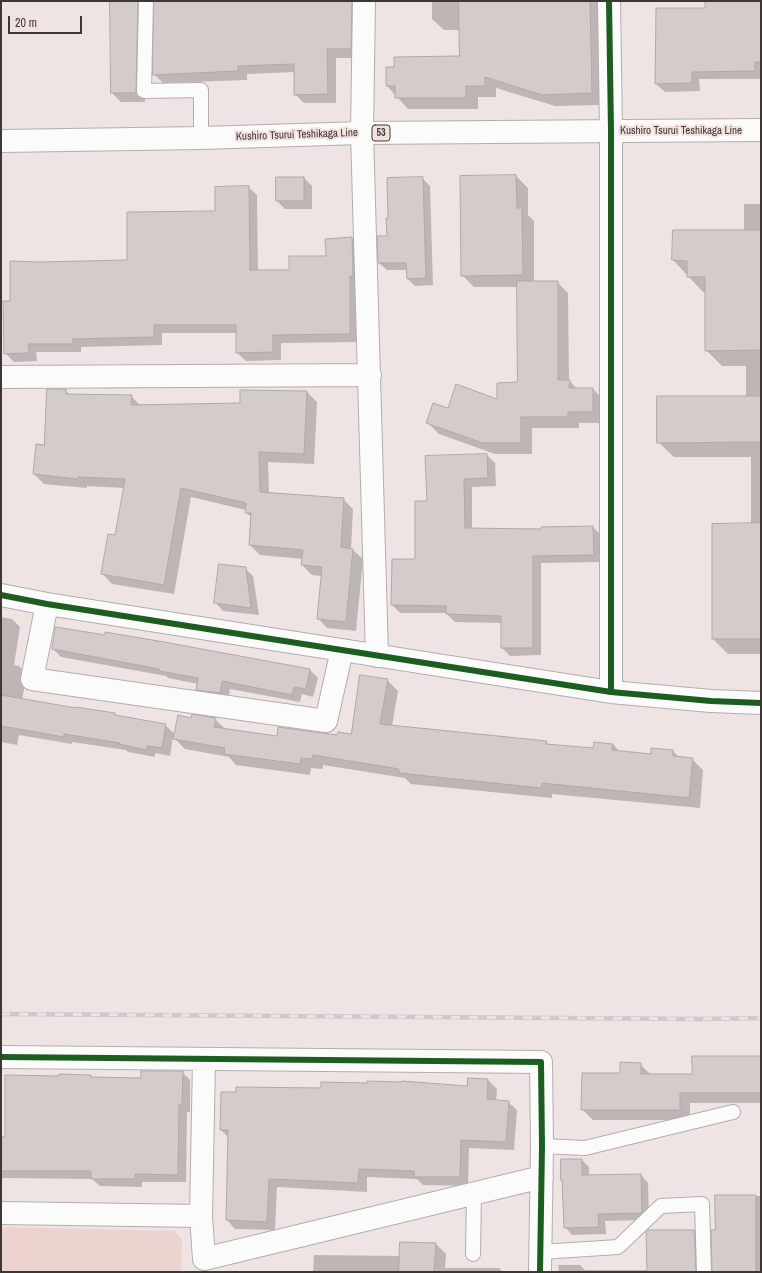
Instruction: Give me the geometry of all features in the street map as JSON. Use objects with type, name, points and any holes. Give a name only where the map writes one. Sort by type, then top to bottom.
[{"type":"street","points":[[364,1],[362,133],[377,656]]},
{"type":"street","points":[[609,1],[611,131],[611,692]]},
{"type":"street","name":"Kushiro Tsurui Teshikaga Line","points":[[1,141],[201,138],[362,133],[761,130]]},
{"type":"street","points":[[1,378],[370,375]]},
{"type":"street","points":[[1,595],[47,604],[611,692],[711,701],[761,703]]},
{"type":"street","points":[[47,604],[32,678],[326,721],[342,650]]},
{"type":"street","points":[[1,1057],[541,1062],[541,1262]]},
{"type":"street","points":[[204,1060],[201,1216],[204,1259],[542,1177]]},
{"type":"street","points":[[1,1213],[201,1216]]},
{"type":"lane","points":[[146,1],[144,91],[201,90],[201,138]]},
{"type":"lane","points":[[542,1146],[586,1148],[733,1112]]},
{"type":"lane","points":[[473,1254],[474,1193]]},
{"type":"lane","points":[[541,1262],[618,1247],[661,1206],[702,1204],[704,1272]]},
{"type":"shaded area","points":[[1,1227],[175,1231],[182,1240],[181,1271],[1,1272]]},
{"type":"building","points":[[110,1],[138,1],[136,93],[111,93]]},
{"type":"building","points":[[154,1],[352,1],[351,49],[327,49],[328,94],[294,95],[294,64],[238,66],[238,71],[153,75]]},
{"type":"building","points":[[459,1],[590,1],[592,93],[542,95],[485,77],[485,86],[466,86],[466,98],[395,98],[395,86],[386,86],[386,67],[394,67],[394,57],[459,56]]},
{"type":"building","points":[[705,1],[761,1],[761,62],[755,62],[755,71],[692,72],[692,83],[655,84],[656,8],[705,8]]},
{"type":"building","points":[[516,175],[517,208],[522,208],[523,275],[461,276],[460,176]]},
{"type":"building","points":[[276,177],[304,177],[304,201],[276,201]]},
{"type":"building","points":[[423,177],[426,278],[407,279],[406,263],[378,263],[377,236],[387,236],[387,178]]},
{"type":"building","points":[[249,186],[250,270],[289,270],[289,256],[326,256],[325,239],[352,237],[353,276],[350,276],[350,334],[273,335],[273,352],[236,353],[236,325],[154,325],[154,337],[73,339],[73,344],[28,344],[29,353],[4,354],[3,301],[10,301],[10,261],[40,262],[127,260],[127,212],[215,211],[215,187]]},
{"type":"building","points":[[673,230],[761,230],[761,350],[705,351],[705,277],[687,277],[687,261],[672,260]]},
{"type":"building","points":[[517,281],[558,281],[558,380],[570,380],[569,388],[593,388],[593,412],[568,412],[568,417],[521,417],[521,443],[483,443],[426,423],[433,403],[448,408],[456,384],[497,399],[497,383],[517,382]]},
{"type":"building","points":[[47,389],[66,389],[66,394],[132,395],[131,405],[240,403],[240,390],[307,391],[304,454],[259,452],[260,492],[344,498],[341,547],[353,549],[346,622],[317,619],[322,567],[301,565],[303,550],[249,545],[251,513],[245,513],[246,503],[181,488],[164,585],[101,574],[108,534],[115,535],[125,479],[78,477],[77,479],[33,474],[36,444],[44,445]]},
{"type":"building","points":[[657,396],[761,396],[761,442],[657,443]]},
{"type":"building","points":[[487,454],[488,478],[464,479],[465,528],[541,529],[541,527],[593,526],[594,555],[533,556],[533,648],[501,648],[501,616],[446,614],[446,606],[391,605],[392,559],[415,559],[415,501],[427,501],[425,456]]},
{"type":"building","points":[[761,523],[761,639],[712,639],[712,524]]},
{"type":"building","points":[[219,564],[246,567],[251,608],[214,603]]},
{"type":"building","points":[[56,627],[105,635],[105,632],[310,669],[306,689],[294,687],[292,695],[222,681],[220,693],[196,690],[198,678],[159,671],[159,669],[52,649]]},
{"type":"building","points":[[360,675],[388,679],[380,724],[547,741],[546,744],[593,748],[594,742],[613,744],[612,750],[651,754],[651,748],[673,750],[673,756],[693,758],[689,798],[542,783],[541,788],[399,773],[399,769],[313,755],[312,759],[301,758],[300,764],[224,754],[225,748],[173,739],[178,715],[191,718],[192,714],[216,718],[214,727],[277,736],[278,727],[337,735],[338,732],[351,734]]},
{"type":"building","points":[[1,695],[115,713],[115,715],[166,724],[162,748],[147,746],[147,750],[119,744],[120,743],[64,734],[64,737],[1,726]]},
{"type":"building","points":[[692,1056],[761,1056],[761,1093],[680,1093],[680,1110],[581,1110],[582,1073],[620,1073],[620,1062],[641,1063],[641,1074],[692,1074]]},
{"type":"building","points":[[141,1071],[183,1071],[182,1105],[179,1105],[178,1175],[135,1174],[135,1179],[91,1179],[91,1171],[1,1171],[1,1137],[5,1137],[5,1075],[59,1076],[59,1074],[91,1075],[91,1077],[141,1078]]},
{"type":"building","points":[[468,1078],[488,1079],[487,1099],[509,1101],[506,1142],[461,1140],[460,1177],[414,1177],[414,1171],[359,1169],[358,1183],[269,1179],[267,1222],[226,1220],[228,1130],[220,1130],[221,1092],[236,1092],[236,1087],[321,1088],[321,1082],[367,1083],[367,1081],[402,1081],[467,1086]]},
{"type":"building","points":[[561,1159],[582,1159],[582,1175],[641,1174],[642,1213],[598,1214],[599,1227],[564,1228]]},
{"type":"building","points":[[715,1195],[756,1195],[756,1272],[712,1272],[711,1230],[715,1230]]},
{"type":"building","points":[[648,1230],[694,1230],[696,1272],[647,1272],[646,1232]]},
{"type":"building","points":[[400,1242],[436,1243],[434,1272],[399,1272]]},
{"type":"railway","points":[[1,1014],[702,1019],[761,1018]]},
{"type":"cycle path","points":[[609,1],[611,131],[611,692]]},
{"type":"cycle path","points":[[1,595],[47,604],[611,692],[711,701],[761,703]]},
{"type":"cycle path","points":[[1,1057],[541,1062],[542,1146],[540,1272]]}]
